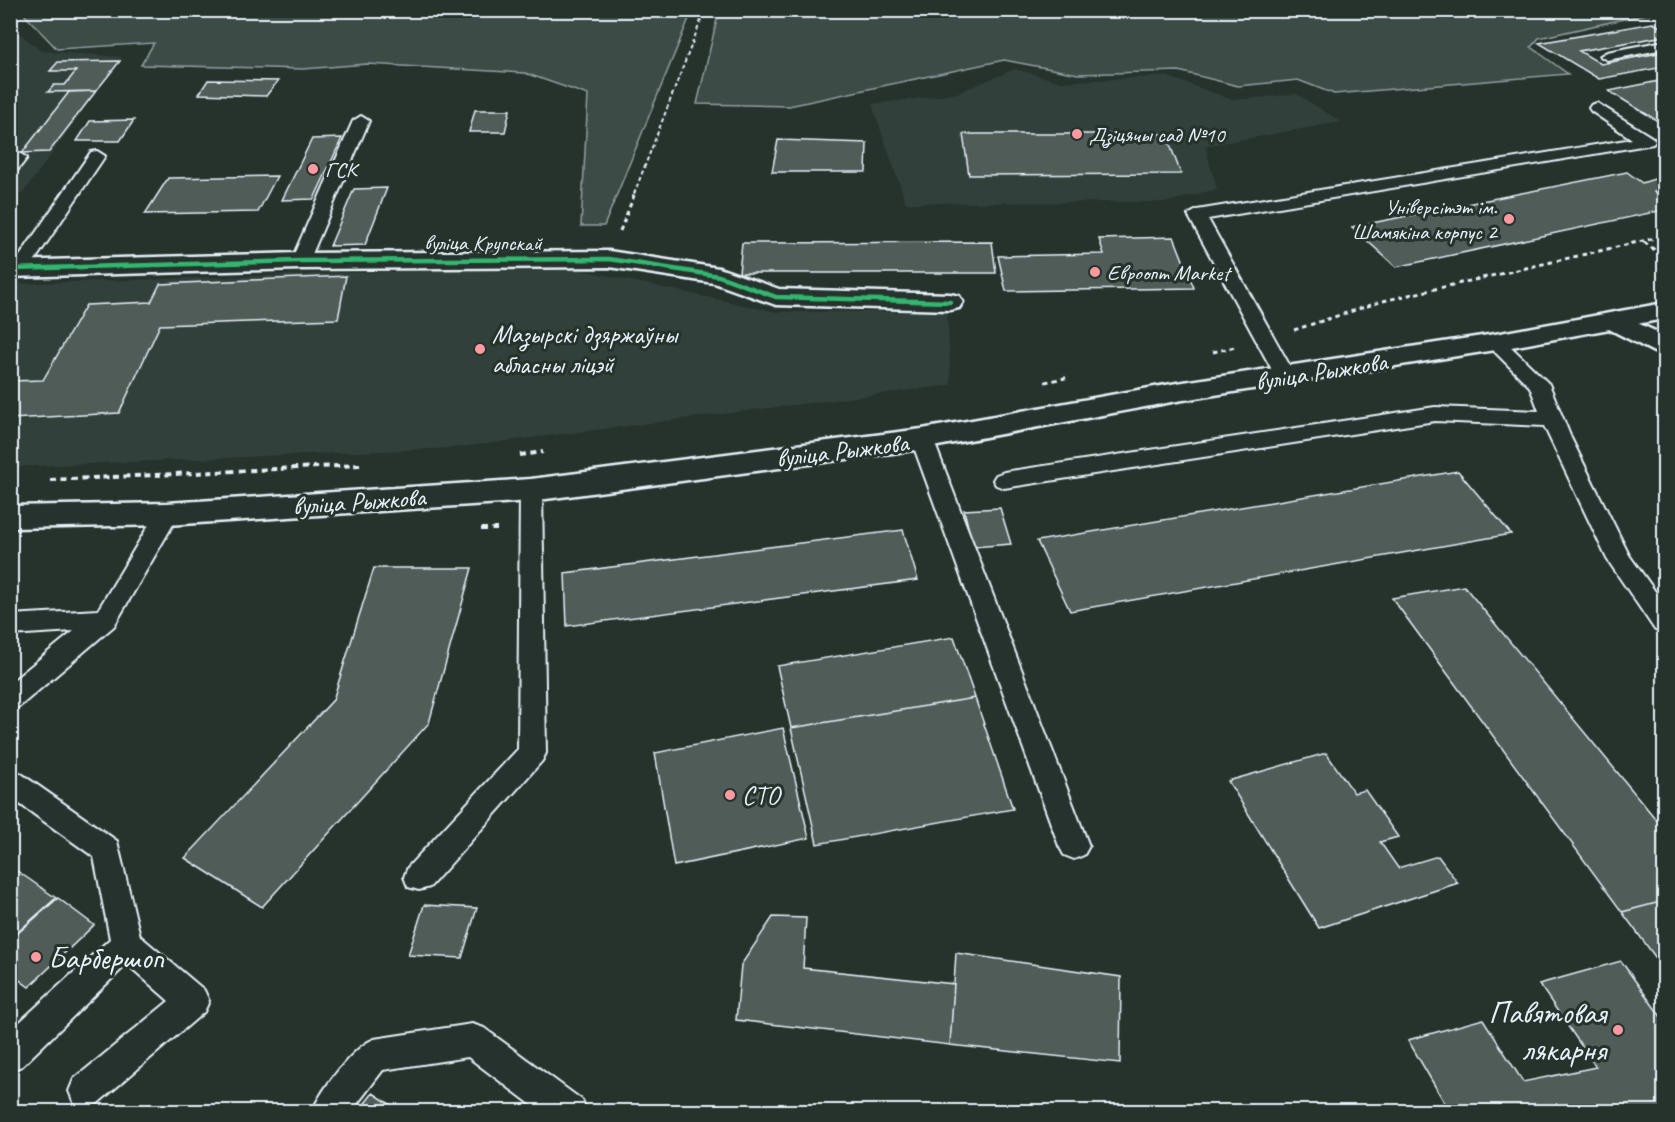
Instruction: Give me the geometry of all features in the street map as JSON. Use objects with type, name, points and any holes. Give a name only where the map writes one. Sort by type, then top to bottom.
[{"type":"main road","name":"вуліца Крупскай","points":[[15,269],[300,261],[609,259],[719,276],[776,297],[950,302]]},
{"type":"main road","name":"вуліца Рыжкова","points":[[10,517],[167,514],[531,490],[922,439],[1177,392],[1286,377],[1665,311]]},
{"type":"main road","points":[[1615,321],[1665,346]]},
{"type":"lane","points":[[1607,56],[1665,45]]},
{"type":"lane","points":[[1286,377],[1197,215],[1647,141],[1597,108]]},
{"type":"lane","points":[[300,261],[361,121]]},
{"type":"lane","points":[[15,269],[97,156]]},
{"type":"lane","points":[[1495,342],[1539,384],[1553,419],[1619,559],[1665,623]]},
{"type":"lane","points":[[1004,480],[1434,414],[1553,419]]},
{"type":"lane","points":[[922,439],[1074,846]]},
{"type":"lane","points":[[419,877],[532,753],[531,490]]},
{"type":"lane","points":[[10,699],[105,619],[167,514]]},
{"type":"lane","points":[[10,625],[105,619]]},
{"type":"lane","points":[[10,780],[107,850],[126,944],[192,1000],[86,1091]]},
{"type":"lane","points":[[10,1054],[126,944]]},
{"type":"lane","points":[[329,1112],[374,1054],[472,1040],[570,1112]]},
{"type":"path","points":[[609,259],[705,10]]},
{"type":"path","points":[[1210,353],[1265,340],[1383,301],[1665,236]]},
{"type":"path","points":[[1643,241],[1665,256]]},
{"type":"path","points":[[1036,384],[1080,377]]},
{"type":"path","points":[[513,456],[548,452]]},
{"type":"path","points":[[46,481],[370,465]]},
{"type":"shaded area","points":[[719,10],[1660,11],[1539,38],[1531,47],[1568,74],[1334,94],[1298,80],[1238,86],[1179,71],[1078,74],[1004,60],[789,106],[697,104]]},
{"type":"shaded area","points":[[21,11],[692,11],[604,226],[581,226],[588,95],[525,73],[367,64],[303,69],[141,65],[154,43],[57,49]]},
{"type":"shaded area","points":[[11,26],[41,51],[122,57],[23,193],[11,198]]},
{"type":"shaded area","name":"Дзіцячы сад №10","points":[[1015,69],[1061,82],[1166,76],[1233,100],[1297,94],[1341,122],[1205,146],[1217,189],[1167,202],[906,203],[872,104],[955,94]]},
{"type":"shaded area","name":"Мазырскі дзяржаўны абласны ліцэй","points":[[562,266],[776,312],[947,312],[951,385],[452,448],[11,467],[10,284]]},
{"type":"building","points":[[1653,23],[1664,29],[1664,36],[1579,51],[1601,64],[1664,52],[1664,67],[1599,79],[1539,43]]},
{"type":"building","points":[[120,61],[96,91],[48,92],[54,85],[65,85],[76,71],[50,71],[58,62]]},
{"type":"building","points":[[208,80],[278,81],[266,96],[199,94]]},
{"type":"building","points":[[1664,80],[1664,125],[1609,91]]},
{"type":"building","points":[[96,91],[49,152],[22,153],[69,92]]},
{"type":"building","points":[[475,110],[510,110],[505,132],[469,132]]},
{"type":"building","points":[[134,120],[120,141],[77,141],[90,121]]},
{"type":"building","points":[[963,134],[1166,134],[1181,174],[969,175]]},
{"type":"building","name":"ГСК","points":[[342,138],[314,199],[282,200],[312,139]]},
{"type":"building","points":[[778,140],[867,143],[866,172],[772,172]]},
{"type":"building","name":"Універсітэт ім. Шамякіна корпус 2","points":[[1627,172],[1642,183],[1664,176],[1664,188],[1654,191],[1664,198],[1664,210],[1396,267],[1352,227]]},
{"type":"building","points":[[277,176],[258,212],[145,214],[168,178]]},
{"type":"building","points":[[387,188],[365,245],[330,246],[354,189]]},
{"type":"building","name":"Евроопт Market","points":[[1174,237],[1194,288],[1006,291],[998,256],[1104,254],[1099,239]]},
{"type":"building","points":[[992,242],[996,273],[739,273],[742,243]]},
{"type":"building","points":[[346,276],[338,319],[160,325],[119,413],[10,419],[10,381],[43,380],[86,305],[151,302],[160,284]]},
{"type":"building","points":[[1458,471],[1511,534],[1070,611],[1037,541]]},
{"type":"building","points":[[1000,508],[1011,544],[973,547],[964,510]]},
{"type":"building","points":[[903,530],[918,580],[567,626],[565,573]]},
{"type":"building","points":[[374,568],[472,568],[429,723],[262,907],[185,858],[333,700]]},
{"type":"building","points":[[1464,586],[1664,829],[1664,901],[1622,912],[1392,598]]},
{"type":"building","points":[[954,637],[975,698],[791,728],[777,666]]},
{"type":"building","points":[[975,698],[1013,809],[817,844],[791,728]]},
{"type":"building","name":"СТО","points":[[783,728],[809,838],[674,866],[655,753]]},
{"type":"building","points":[[1326,753],[1354,793],[1365,790],[1398,837],[1380,842],[1398,868],[1438,856],[1458,883],[1319,928],[1228,781]]},
{"type":"building","points":[[10,866],[56,898],[10,939]]},
{"type":"building","name":"Барбершоп","points":[[58,898],[94,925],[29,987],[10,973],[10,940]]},
{"type":"building","name":"Павятовая лякарня","points":[[1664,901],[1664,969],[1622,912]]},
{"type":"building","points":[[424,905],[477,908],[462,958],[408,955]]},
{"type":"building","points":[[773,917],[806,918],[803,968],[954,984],[950,1045],[736,1020],[741,965]]},
{"type":"building","points":[[956,953],[1121,977],[1120,1063],[950,1045]]},
{"type":"building","name":"Павятовая лякарня","points":[[1621,961],[1664,1021],[1664,1112],[1450,1112],[1408,1040],[1483,1019],[1523,1082],[1596,1067],[1539,984]]},
{"type":"building","points":[[373,1093],[402,1112],[358,1112]]},
{"type":"cycle path","points":[[10,269],[300,261],[609,259],[719,276],[776,297],[950,302]]},
{"type":"place","name":"Дзіцячы сад №10","points":[[1077,134]]},
{"type":"place","name":"ГСК","points":[[313,169]]},
{"type":"place","name":"Універсітэт ім. Шамякіна корпус 2","points":[[1509,219]]},
{"type":"place","name":"Евроопт Market","points":[[1095,272]]},
{"type":"place","name":"Мазырскі дзяржаўны абласны ліцэй","points":[[480,349]]},
{"type":"place","name":"СТО","points":[[730,795]]},
{"type":"place","name":"Барбершоп","points":[[36,957]]},
{"type":"place","name":"Павятовая лякарня","points":[[1618,1030]]}]
